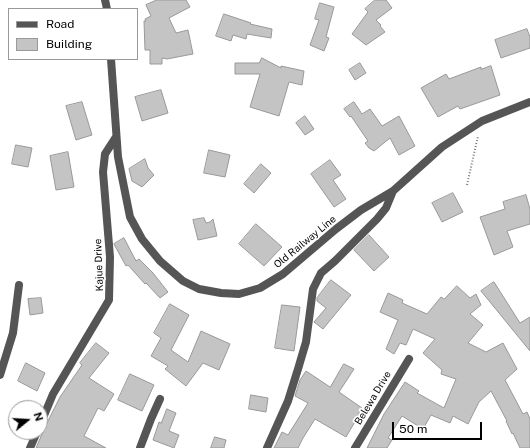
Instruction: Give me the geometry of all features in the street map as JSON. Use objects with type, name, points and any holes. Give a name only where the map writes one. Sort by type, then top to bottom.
[{"type":"street","name":"Old Railway Line","points":[[111,60],[118,157],[130,217],[142,239],[160,261],[183,281],[199,289],[221,293],[239,294],[260,288],[283,274],[361,210],[393,191],[442,147],[482,121],[530,102]]},
{"type":"street","name":"Kajue Drive","points":[[48,406],[53,394],[109,300],[110,257],[103,172],[105,154],[116,138]]},
{"type":"street","name":"Old Railway Line","points":[[267,448],[288,401],[306,342],[313,289],[321,273],[377,219],[386,208],[393,191]]},
{"type":"street","points":[[0,375],[13,333],[18,285]]},
{"type":"street","name":"Belewa Drive","points":[[355,448],[409,359]]},
{"type":"street","points":[[140,448],[150,420],[160,399]]},
{"type":"path","points":[[467,185],[482,121]]},
{"type":"building","points":[[157,0],[186,0],[190,7],[169,18],[176,33],[188,30],[193,54],[167,59],[162,58],[162,64],[150,64],[150,50],[145,50],[144,21],[151,16],[146,5]]},
{"type":"building","points":[[375,0],[386,0],[392,8],[376,20],[385,32],[366,45],[352,34],[368,12],[365,9]]},
{"type":"building","points":[[320,3],[334,7],[326,37],[329,38],[324,51],[310,45],[319,20],[315,19]]},
{"type":"building","points":[[224,14],[251,23],[250,24],[272,29],[271,38],[247,34],[246,39],[233,35],[231,41],[216,36]]},
{"type":"building","points":[[527,29],[530,37],[530,48],[501,58],[495,40]]},
{"type":"building","points":[[262,58],[281,68],[281,66],[304,71],[302,85],[289,82],[279,116],[250,107],[260,74],[235,74],[235,63],[259,63]]},
{"type":"building","points":[[360,63],[366,73],[355,80],[349,70]]},
{"type":"building","points":[[491,66],[500,95],[460,109],[458,106],[438,117],[421,88],[446,74],[449,79],[481,67],[481,69]]},
{"type":"building","points":[[161,90],[168,113],[142,121],[135,97]]},
{"type":"building","points":[[82,102],[92,135],[76,140],[66,106]]},
{"type":"building","points":[[354,102],[362,114],[370,109],[382,126],[399,116],[415,146],[399,155],[390,138],[374,151],[369,148],[365,143],[368,141],[351,116],[350,117],[344,109]]},
{"type":"building","points":[[305,116],[314,129],[305,135],[296,123]]},
{"type":"building","points":[[16,145],[32,148],[28,167],[12,164]]},
{"type":"building","points":[[209,150],[230,155],[225,177],[204,173]]},
{"type":"building","points":[[68,152],[74,187],[56,190],[50,156]]},
{"type":"building","points":[[145,159],[148,168],[154,175],[142,187],[132,181],[129,169]]},
{"type":"building","points":[[330,160],[341,175],[333,180],[346,199],[334,207],[311,174]]},
{"type":"building","points":[[261,164],[271,173],[254,193],[244,184]]},
{"type":"building","points":[[453,193],[463,212],[442,222],[432,203]]},
{"type":"building","points":[[526,195],[530,209],[530,224],[507,231],[513,247],[494,255],[480,217],[505,209],[503,202]]},
{"type":"building","points":[[204,218],[206,223],[213,219],[217,236],[198,240],[193,220]]},
{"type":"building","points":[[256,224],[282,247],[264,266],[239,244]]},
{"type":"building","points":[[369,235],[389,257],[374,271],[354,250]]},
{"type":"building","points":[[124,238],[136,261],[139,259],[153,273],[168,292],[160,298],[128,265],[126,266],[114,244]]},
{"type":"building","points":[[331,280],[351,295],[323,329],[314,322],[326,308],[317,301],[317,298]]},
{"type":"building","points":[[494,282],[520,323],[530,317],[530,351],[481,291]]},
{"type":"building","points":[[457,286],[470,298],[476,294],[481,305],[470,314],[483,325],[468,343],[486,352],[503,343],[517,369],[505,380],[523,414],[527,412],[530,419],[530,448],[520,448],[491,391],[479,402],[468,424],[453,416],[450,423],[431,415],[423,429],[402,416],[388,438],[392,440],[387,448],[367,448],[384,414],[405,382],[419,391],[417,393],[444,408],[456,379],[441,374],[442,370],[423,353],[435,339],[413,329],[406,345],[400,343],[394,354],[386,349],[398,320],[380,312],[388,293],[403,300],[402,303],[427,314],[441,297],[444,299]]},
{"type":"building","points":[[41,298],[43,313],[30,315],[28,299]]},
{"type":"building","points":[[170,304],[189,315],[171,350],[188,362],[201,331],[230,344],[219,370],[203,363],[186,386],[165,369],[168,366],[151,356],[161,338],[154,333]]},
{"type":"building","points":[[282,305],[300,307],[294,351],[275,348]]},
{"type":"building","points":[[96,343],[109,353],[89,378],[114,394],[104,411],[98,408],[84,436],[106,448],[36,448],[39,440],[48,440],[48,421],[60,397],[82,365],[80,363]]},
{"type":"building","points":[[26,363],[45,373],[37,391],[18,381]]},
{"type":"building","points":[[344,364],[354,369],[339,392],[362,408],[346,437],[315,419],[298,448],[274,448],[282,432],[288,435],[308,403],[295,396],[300,380],[306,371],[330,387]]},
{"type":"building","points":[[130,374],[154,385],[142,411],[118,400]]},
{"type":"building","points":[[251,395],[268,398],[266,412],[249,409]]},
{"type":"building","points":[[167,409],[176,413],[169,431],[179,435],[174,448],[153,440],[159,422],[161,423]]},
{"type":"building","points":[[215,437],[226,440],[224,448],[211,448]]}]
